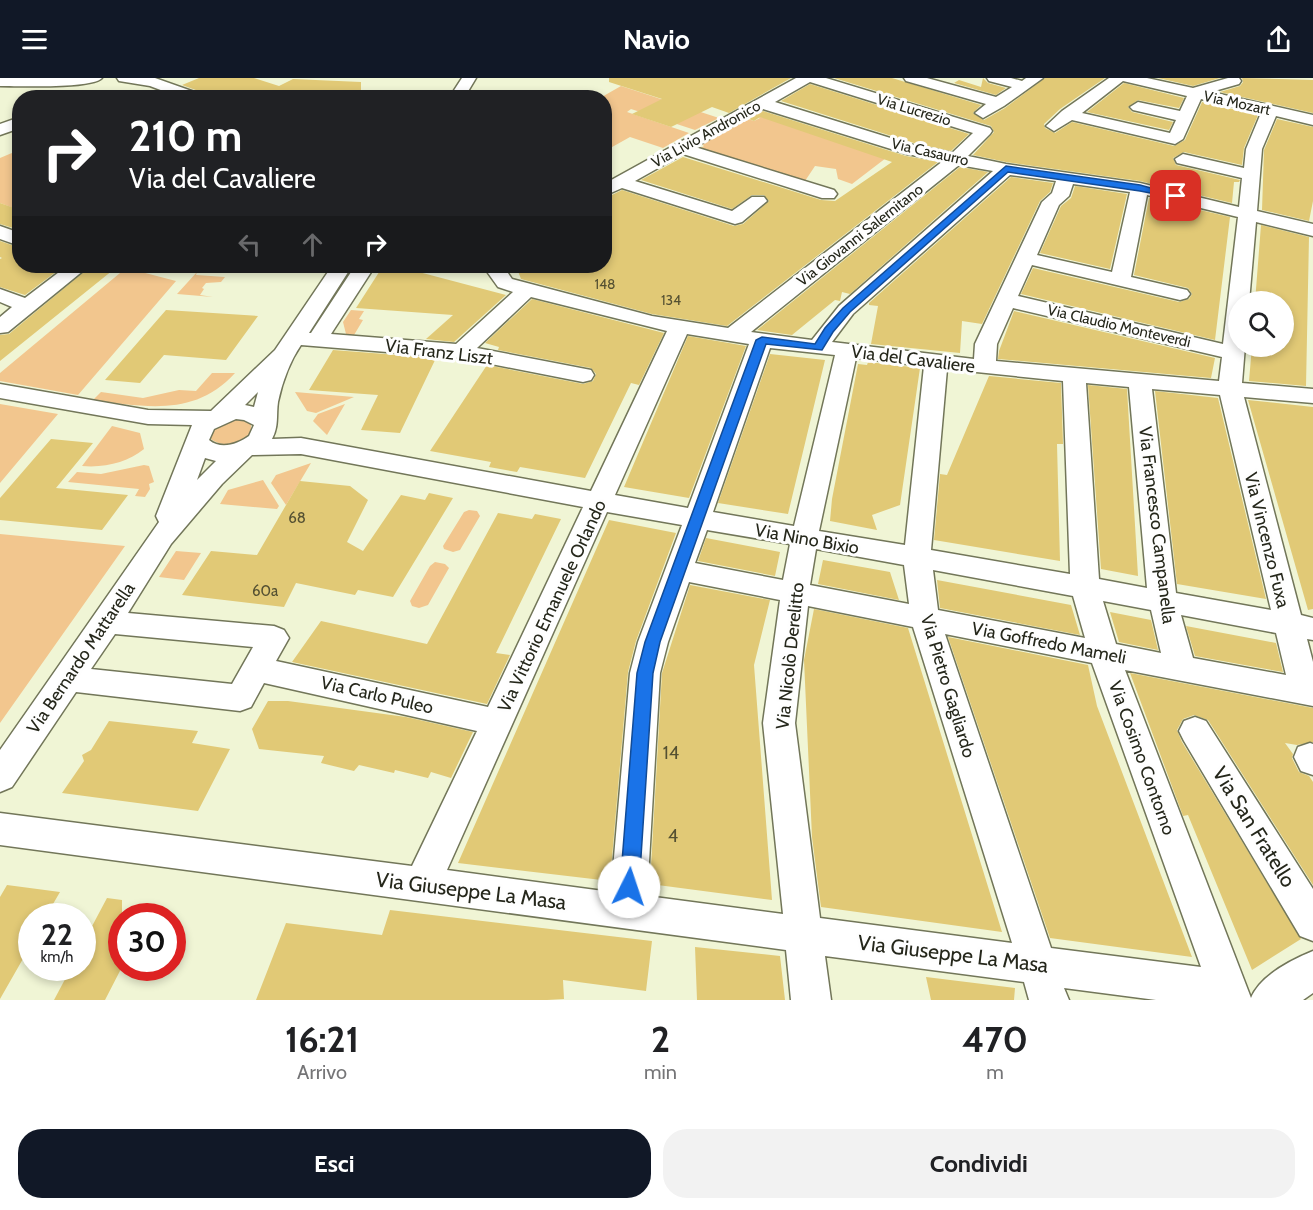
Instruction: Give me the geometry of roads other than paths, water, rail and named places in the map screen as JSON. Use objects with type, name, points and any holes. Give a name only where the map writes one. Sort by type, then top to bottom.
[{"type":"street","name":"Via Livio Andronico","points":[[612,187],[809,78]]},
{"type":"street","name":"Via Lucrezio","points":[[809,78],[984,131]]},
{"type":"street","points":[[911,78],[999,103]]},
{"type":"street","points":[[994,78],[1030,82]]},
{"type":"street","points":[[1054,126],[1118,78]]},
{"type":"street","name":"Via Mozart","points":[[1127,78],[1195,95],[1268,103],[1313,120]]},
{"type":"street","points":[[94,90],[115,80]]},
{"type":"street","points":[[0,82],[153,80],[178,90]]},
{"type":"street","points":[[775,81],[793,86]]},
{"type":"street","points":[[964,125],[1030,82]]},
{"type":"street","points":[[1068,114],[1175,139],[1199,91],[1235,82]]},
{"type":"street","name":"Via Casaurro","points":[[761,103],[913,150],[1006,169],[1140,188],[1313,230]]},
{"type":"street","points":[[1268,103],[1313,114]]},
{"type":"street","name":"Via Vincenzo Fuxa","points":[[1238,291],[1254,149],[1268,103]]},
{"type":"street","points":[[1138,107],[1186,117]]},
{"type":"street","name":"Via Giovanni Salernitano","points":[[732,335],[956,159],[984,131]]},
{"type":"street","points":[[681,148],[828,194]]},
{"type":"street","points":[[1183,159],[1251,175]]},
{"type":"street","points":[[832,349],[829,330],[846,310],[1006,169]]},
{"type":"street","points":[[984,367],[986,344],[1052,202],[1060,196],[1066,178]]},
{"type":"street","points":[[612,187],[735,218],[758,201]]},
{"type":"street","points":[[1120,280],[1140,188]]},
{"type":"street","points":[[1025,258],[1180,294]]},
{"type":"street","points":[[0,327],[70,273]]},
{"type":"street","points":[[161,537],[213,478],[262,436],[267,403],[289,347],[337,273]]},
{"type":"street","points":[[317,340],[360,273]]},
{"type":"street","name":"Via del Cavaliere","points":[[498,273],[505,283],[651,322],[762,340],[984,367],[1313,396]]},
{"type":"street","points":[[461,351],[528,289]]},
{"type":"street","points":[[0,295],[27,306]]},
{"type":"street","name":"Via Claudio Monteverdi","points":[[1007,300],[1228,352]]},
{"type":"street","name":"Via Vittorio Emanuele Orlando","points":[[422,885],[680,326]]},
{"type":"street","name":"Via Franz Liszt","points":[[289,347],[317,340],[461,351],[583,375]]},
{"type":"street","points":[[628,911],[645,673],[653,642],[762,340]]},
{"type":"street","points":[[161,537],[190,466],[202,428],[218,417],[289,347]]},
{"type":"street","name":"Via Nicolò Derelitto","points":[[811,1000],[779,723],[795,593],[832,349]]},
{"type":"street","name":"Via Vincenzo Fuxa","points":[[1232,357],[1230,388],[1301,627],[1309,692]]},
{"type":"street","name":"Via Pietro Gagliardo","points":[[936,362],[917,558],[925,619],[1049,1000]]},
{"type":"street","name":"Via Cosimo Contorno","points":[[1074,376],[1085,587],[1104,654],[1229,995]]},
{"type":"street","name":"Via Francesco Campanella","points":[[1140,382],[1163,601],[1180,668]]},
{"type":"street","points":[[0,391],[148,417],[218,417],[243,412],[260,417],[279,435],[301,446]]},
{"type":"street","points":[[148,417],[197,440],[208,452],[232,453],[246,448],[301,446]]},
{"type":"street","name":"Via Nino Bixio","points":[[301,446],[600,502],[1301,627]]},
{"type":"street","name":"Via Bernardo Mattarella","points":[[0,777],[107,622],[161,537]]},
{"type":"street","name":"Via Goffredo Mameli","points":[[679,570],[1309,692]]},
{"type":"street","points":[[68,679],[240,698],[274,638],[107,622]]},
{"type":"street","name":"Via Carlo Puleo","points":[[256,669],[498,722]]},
{"type":"street","name":"Via San Fratello","points":[[1195,731],[1313,923]]},
{"type":"street","name":"Via Giuseppe La Masa","points":[[0,829],[1037,965],[1229,995]]},
{"type":"street","points":[[1270,1000],[1313,970]]}]
